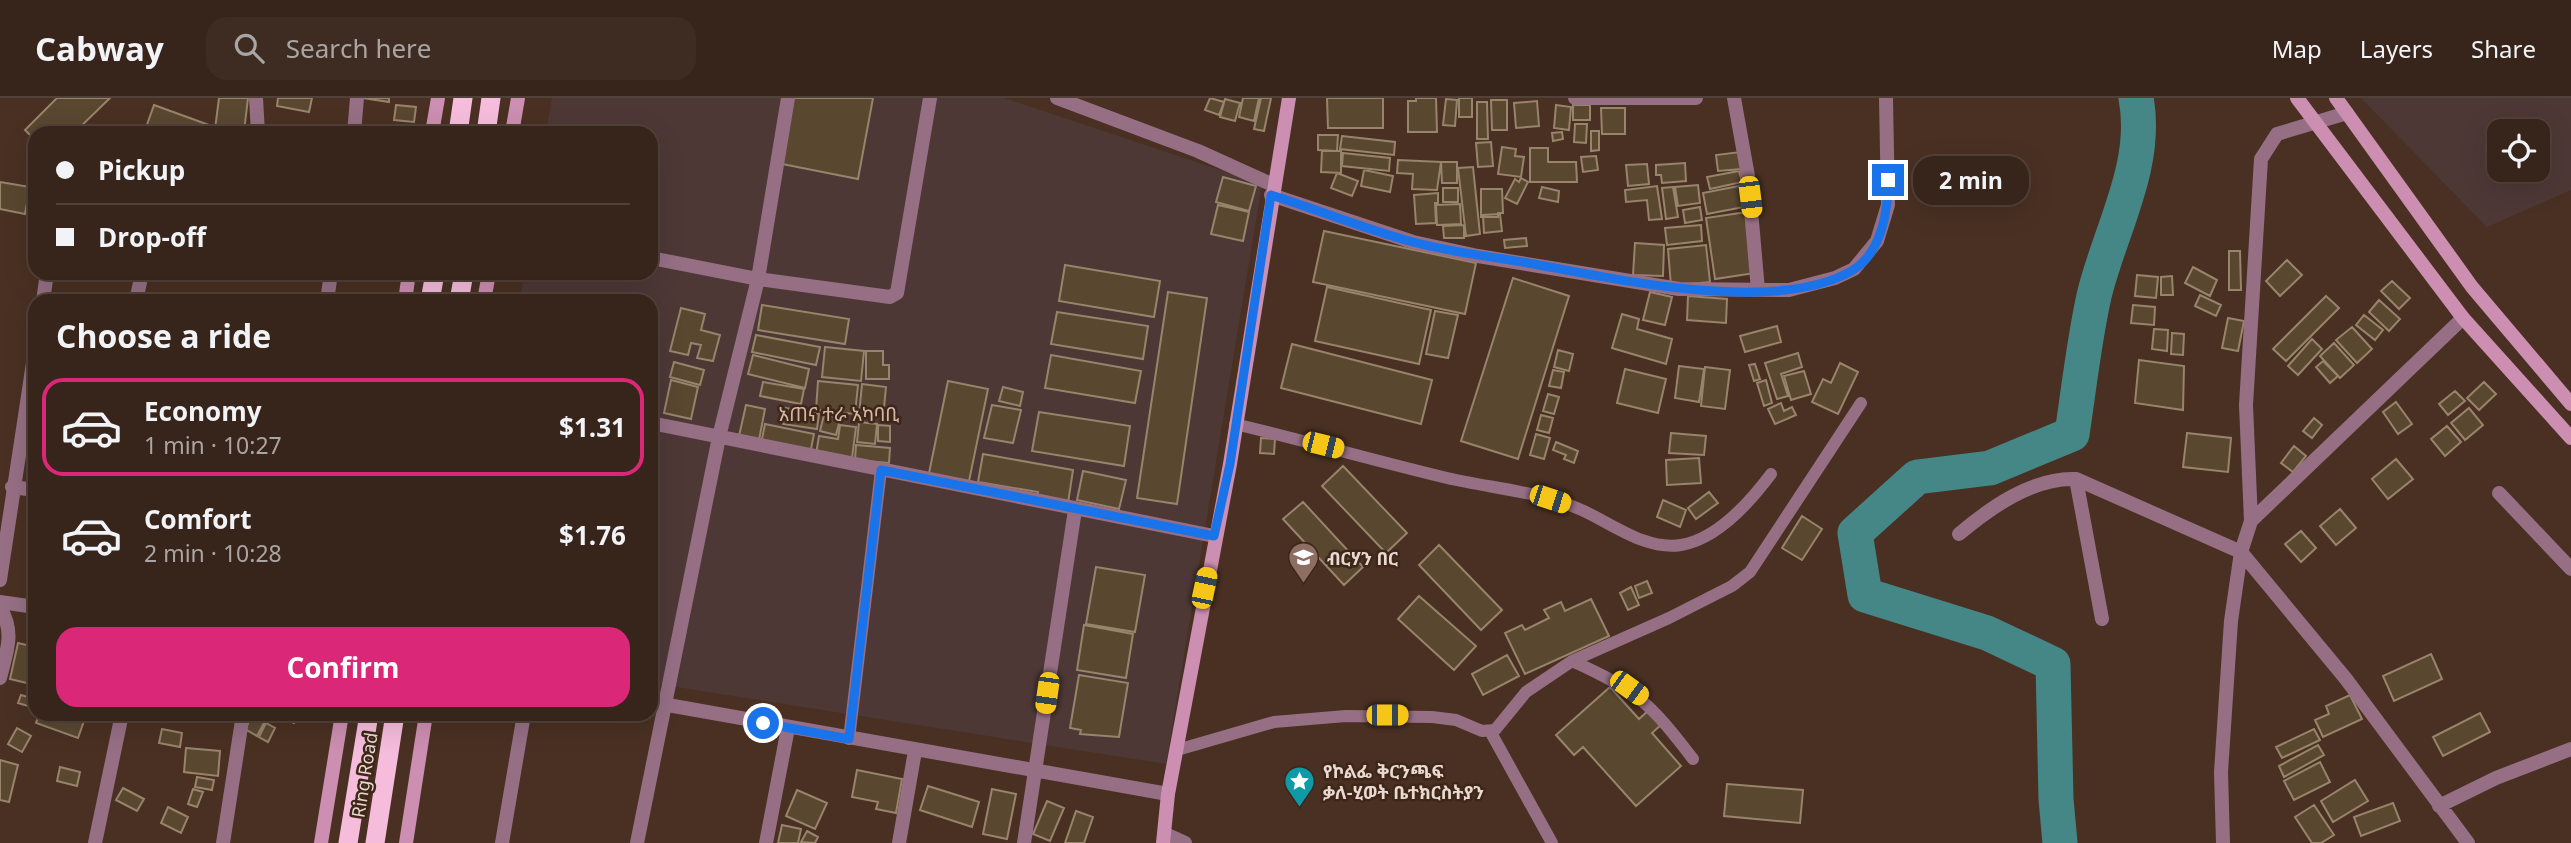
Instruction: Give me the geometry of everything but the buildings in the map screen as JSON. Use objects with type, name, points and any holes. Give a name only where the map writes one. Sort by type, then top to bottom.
[{"type":"highway","points":[[459,126],[464,98]]},
{"type":"highway","points":[[487,126],[491,98]]},
{"type":"highway","name":"Ring Road","points":[[348,843],[368,721]]},
{"type":"highway","name":"Ring Road","points":[[374,843],[395,721]]},
{"type":"main road","points":[[433,126],[438,98]]},
{"type":"main road","points":[[513,126],[517,98]]},
{"type":"main road","points":[[1164,839],[1168,794],[1235,424],[1289,98]]},
{"type":"main road","points":[[2297,98],[2463,318],[2571,439]]},
{"type":"main road","points":[[2336,98],[2472,287],[2571,404]]},
{"type":"main road","points":[[321,843],[341,721]]},
{"type":"main road","points":[[405,843],[425,721]]},
{"type":"street","points":[[256,98],[258,126]]},
{"type":"street","points":[[355,126],[357,98]]},
{"type":"street","points":[[788,98],[758,279],[658,703],[915,751],[1168,794]]},
{"type":"street","points":[[658,259],[758,279],[881,297],[890,297],[897,293],[930,98]]},
{"type":"street","points":[[1057,98],[1198,151],[1272,190],[1413,242],[1642,285],[1690,290],[1789,290],[1835,278],[1854,269],[1877,241],[1888,205],[1889,100]]},
{"type":"street","points":[[1574,98],[1696,98]]},
{"type":"street","points":[[1734,98],[1748,176],[1758,290]]},
{"type":"street","points":[[2223,843],[2221,772],[2226,675],[2241,552],[2251,520],[2246,405],[2261,159],[2277,134],[2347,113]]},
{"type":"street","points":[[2251,520],[2463,318]]},
{"type":"street","points":[[0,580],[12,487],[28,416]]},
{"type":"street","points":[[658,424],[1214,536]]},
{"type":"street","points":[[1959,534],[1978,518],[2031,488],[2052,481],[2076,478],[2241,552],[2338,668],[2468,843]]},
{"type":"street","points":[[2076,478],[2102,619]]},
{"type":"street","points":[[12,487],[28,489]]},
{"type":"street","points":[[2499,493],[2571,569]]},
{"type":"street","points":[[1024,843],[1075,510]]},
{"type":"street","points":[[0,678],[11,634],[0,605],[28,607]]},
{"type":"street","points":[[95,843],[121,721]]},
{"type":"street","points":[[223,843],[242,721]]},
{"type":"street","points":[[502,843],[523,721]]},
{"type":"street","points":[[637,843],[655,721]]},
{"type":"street","points":[[766,843],[788,728]]},
{"type":"street","points":[[2439,806],[2496,778],[2571,749]]},
{"type":"street","points":[[899,843],[915,751]]},
{"type":"street","points":[[1164,839],[1185,843]]},
{"type":"lane","points":[[1177,750],[1275,722],[1346,716],[1448,718],[1490,731],[1500,726],[1526,692],[1572,661],[1669,618],[1731,586],[1750,572],[1861,403]]},
{"type":"lane","points":[[1235,424],[1447,478],[1550,499],[1577,508],[1658,545],[1680,545],[1703,538],[1757,493],[1772,474]]},
{"type":"lane","points":[[849,739],[881,470]]},
{"type":"lane","points":[[1572,661],[1619,682],[1642,697],[1693,759]]},
{"type":"lane","points":[[1490,731],[1552,843]]},
{"type":"shaded area","points":[[552,98],[1004,98],[1262,184],[1166,764],[658,684],[658,294],[521,294],[523,280],[658,280],[658,126],[547,126]]},
{"type":"shaded area","points":[[2361,98],[2571,98],[2571,190],[2487,227]]},
{"type":"waterway","points":[[2060,843],[2056,799],[2053,664],[1987,633],[1865,595],[1855,533],[1917,477],[1990,468],[2072,434],[2094,296],[2126,198],[2137,149],[2139,123],[2136,98]]},
{"type":"place","name":"ብርሃን በር","points":[[1304,585]]},
{"type":"place","name":"የኮልፌ ቅርንጫፍ ቃለ-ሂወት ቤተክርስትያን","points":[[1300,808]]},
{"type":"district","name":"አጠና ተራ አካባቢ","points":[[839,414]]},
{"type":"route","points":[[763,723],[849,739],[881,470],[1214,536],[1230,464],[1271,195],[1413,242],[1478,256],[1642,285],[1723,291],[1789,290],[1835,278],[1854,269],[1865,259],[1877,241],[1883,224],[1888,205],[1888,180]]}]
